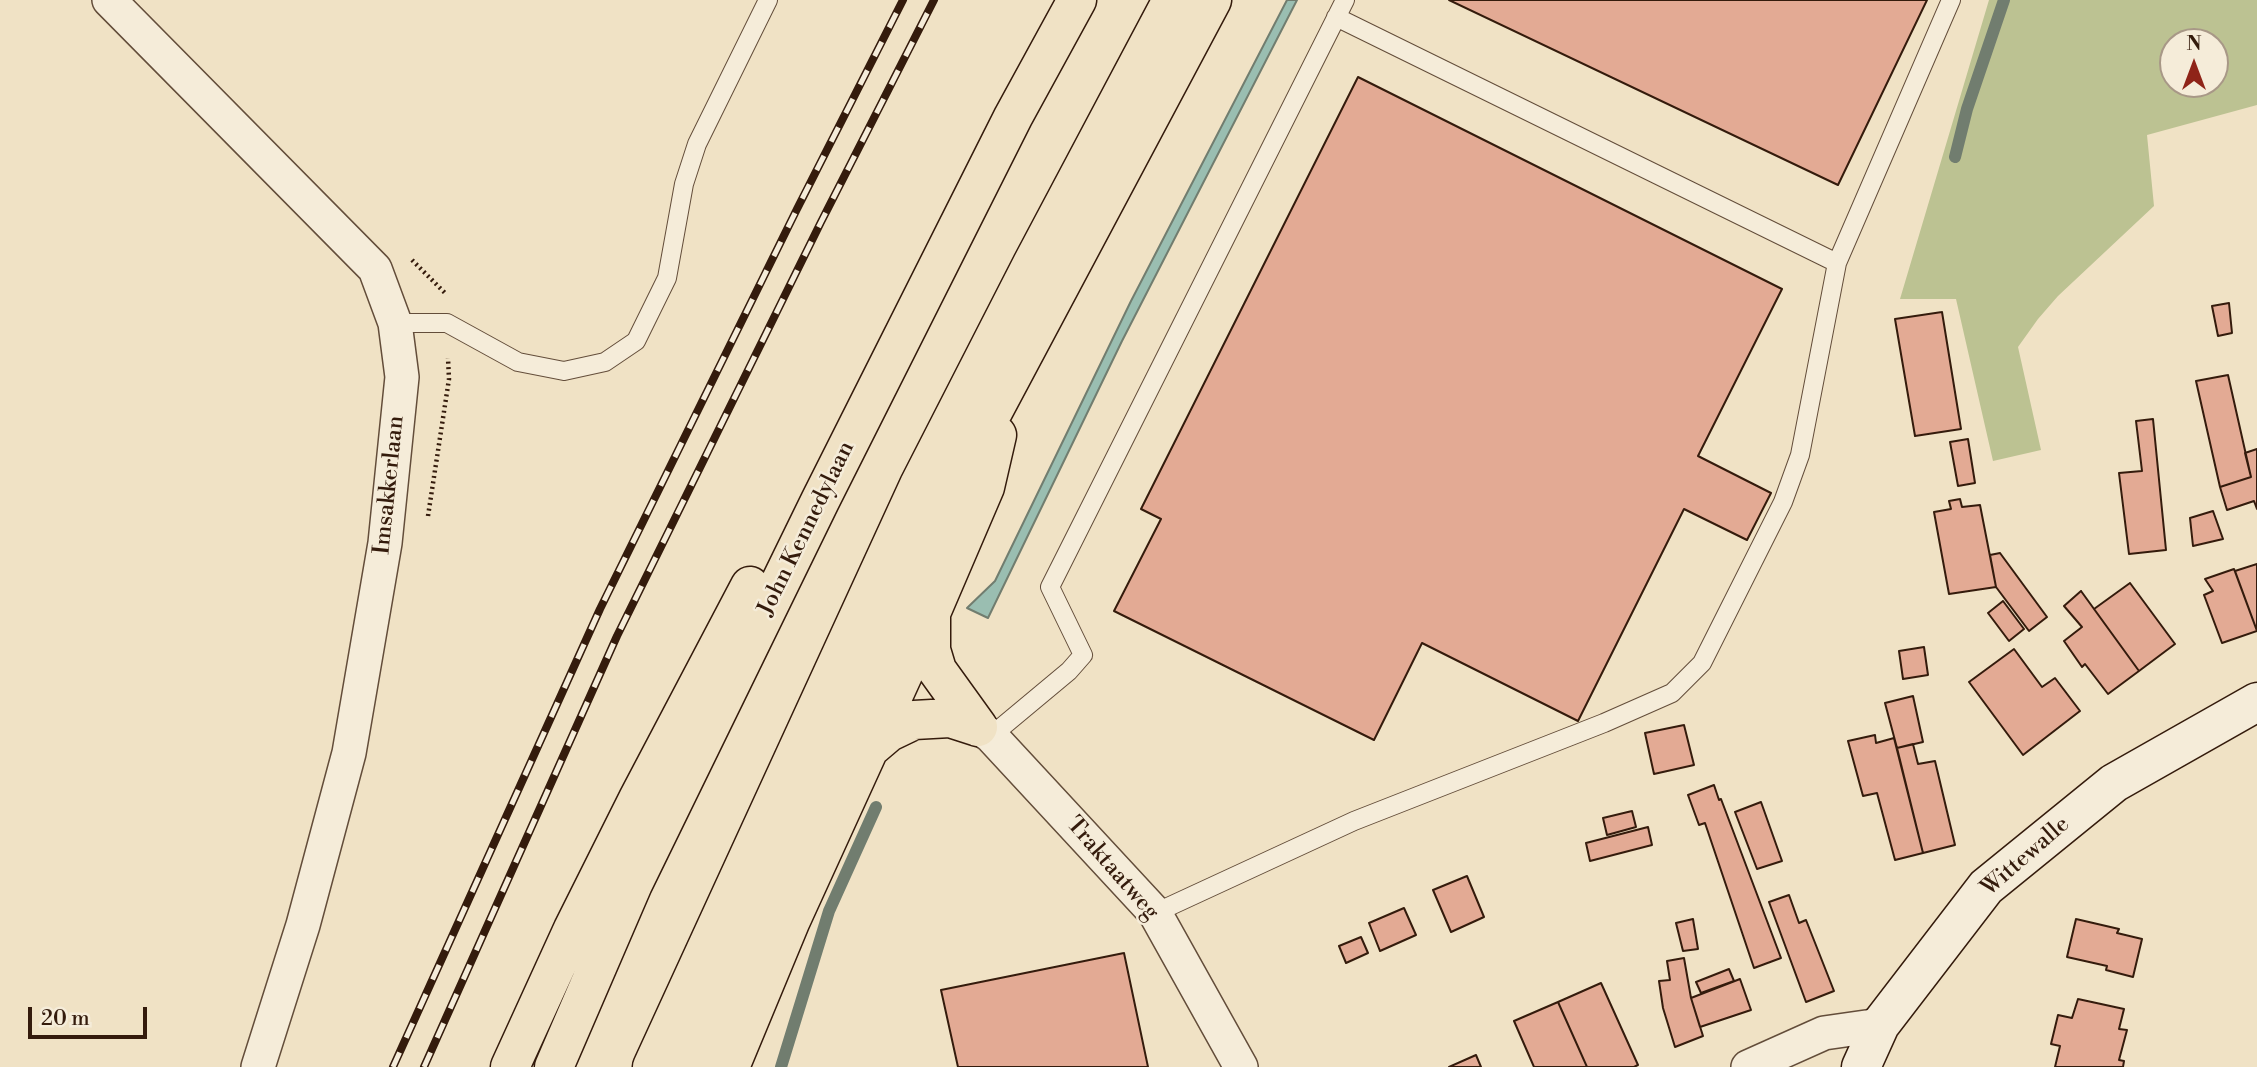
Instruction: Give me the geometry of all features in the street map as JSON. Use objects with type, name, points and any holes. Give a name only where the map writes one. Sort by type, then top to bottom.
[{"type":"highway","name":"John Kennedylaan","points":[[554,1067],[639,872],[820,501],[1013,117],[1077,0]]},
{"type":"highway","points":[[652,1067],[919,485],[1172,0]]},
{"type":"highway","points":[[691,1067],[811,792],[972,449],[1212,0]]},
{"type":"highway","points":[[510,1067],[573,929],[638,799],[913,278],[1013,117]]},
{"type":"highway","points":[[730,1067],[791,920],[985,487],[996,442],[1001,396]]},
{"type":"highway","points":[[930,613],[931,650],[937,670],[984,731]]},
{"type":"highway","points":[[869,749],[889,732],[914,720],[950,718],[984,731]]},
{"type":"street","name":"Imsakkerlaan","points":[[109,0],[375,270],[395,323],[402,377],[385,543],[349,753],[303,925],[258,1067]]},
{"type":"street","name":"Wittewalle","points":[[1861,1067],[1880,1025],[1986,887],[2114,783],[2257,702]]},
{"type":"street","name":"Traktaatweg","points":[[984,731],[1155,913],[1241,1067]]},
{"type":"street","points":[[1748,1067],[1824,1033],[1880,1025]]},
{"type":"lane","points":[[395,323],[447,323],[519,362],[564,371],[605,362],[636,341],[667,278],[684,184],[697,144],[768,0]]},
{"type":"lane","points":[[984,731],[1069,671],[1083,655],[1050,587],[1345,0]]},
{"type":"lane","points":[[1155,913],[1354,821],[1604,723],[1672,693],[1702,663],[1783,502],[1800,455],[1837,263],[1951,0]]},
{"type":"lane","points":[[1336,17],[1837,263]]},
{"type":"green space","points":[[1989,0],[2257,0],[2257,105],[2147,135],[2154,206],[2058,296],[2018,347],[2041,450],[1993,461],[1956,299],[1900,299]]},
{"type":"water","points":[[1287,0],[1297,0],[1122,341],[988,618],[967,608],[995,581],[1131,301]]},
{"type":"building","points":[[1449,0],[1927,0],[1838,185]]},
{"type":"building","points":[[1358,77],[1782,289],[1698,456],[1771,493],[1747,540],[1684,509],[1578,721],[1422,643],[1374,740],[1114,611],[1161,519],[1141,509]]},
{"type":"building","points":[[2229,303],[2232,333],[2218,336],[2212,306]]},
{"type":"building","points":[[1942,312],[1961,429],[1915,436],[1895,319]]},
{"type":"building","points":[[2228,375],[2251,477],[2220,487],[2196,381]]},
{"type":"building","points":[[2153,419],[2166,550],[2129,554],[2119,473],[2142,471],[2136,421]]},
{"type":"building","points":[[1968,439],[1975,483],[1958,486],[1950,442]]},
{"type":"building","points":[[2257,449],[2257,509],[2254,501],[2227,510],[2220,487],[2251,477],[2245,453]]},
{"type":"building","points":[[1960,499],[1962,507],[1980,505],[1996,587],[1949,594],[1934,512],[1951,509],[1949,501]]},
{"type":"building","points":[[2213,511],[2223,539],[2193,546],[2190,518]]},
{"type":"building","points":[[2000,553],[2047,617],[2029,631],[1996,587],[1990,555]]},
{"type":"building","points":[[2257,564],[2257,631],[2235,571]]},
{"type":"building","points":[[2234,569],[2257,631],[2222,643],[2204,595],[2213,591],[2205,579]]},
{"type":"building","points":[[2130,583],[2175,644],[2139,671],[2094,609]]},
{"type":"building","points":[[2081,591],[2139,671],[2108,694],[2085,664],[2082,667],[2064,641],[2082,627],[2064,606]]},
{"type":"building","points":[[2003,601],[2024,629],[2009,641],[1988,613]]},
{"type":"building","points":[[1924,647],[1928,675],[1903,679],[1899,651]]},
{"type":"building","points":[[2014,649],[2042,687],[2055,678],[2080,711],[2023,755],[1969,682]]},
{"type":"building","points":[[1913,696],[1923,742],[1897,748],[1885,703]]},
{"type":"building","points":[[1684,725],[1694,765],[1654,774],[1645,733]]},
{"type":"building","points":[[1875,735],[1876,743],[1894,738],[1923,853],[1895,860],[1877,793],[1863,796],[1848,741]]},
{"type":"building","points":[[1913,744],[1918,764],[1935,761],[1955,845],[1923,853],[1897,748]]},
{"type":"building","points":[[1714,785],[1781,958],[1754,968],[1705,823],[1699,825],[1688,795]]},
{"type":"building","points":[[1761,802],[1782,861],[1757,869],[1735,812]]},
{"type":"building","points":[[1632,811],[1636,827],[1607,835],[1603,818]]},
{"type":"building","points":[[1648,827],[1652,845],[1590,861],[1586,843]]},
{"type":"building","points":[[1467,876],[1484,917],[1451,932],[1433,890]]},
{"type":"building","points":[[1789,895],[1799,923],[1806,920],[1834,991],[1806,1002],[1769,902]]},
{"type":"building","points":[[1404,908],[1416,935],[1380,951],[1369,923]]},
{"type":"building","points":[[1693,919],[1698,949],[1683,951],[1676,923]]},
{"type":"building","points":[[2076,919],[2119,929],[2117,933],[2142,939],[2133,977],[2106,970],[2107,966],[2067,957]]},
{"type":"building","points":[[1361,937],[1368,953],[1346,963],[1339,946]]},
{"type":"building","points":[[1124,953],[1148,1067],[958,1067],[941,990]]},
{"type":"building","points":[[1684,958],[1691,998],[1703,1036],[1675,1047],[1663,1008],[1659,981],[1670,980],[1667,961]]},
{"type":"building","points":[[1729,969],[1734,981],[1701,993],[1696,982]]},
{"type":"building","points":[[1740,979],[1751,1010],[1700,1027],[1691,998]]},
{"type":"building","points":[[1601,983],[1638,1065],[1634,1067],[1587,1067],[1558,1002]]},
{"type":"building","points":[[2078,999],[2124,1009],[2119,1029],[2127,1030],[2119,1060],[2124,1061],[2123,1067],[2055,1067],[2060,1046],[2051,1044],[2058,1015],[2072,1018]]},
{"type":"building","points":[[1558,1002],[1587,1067],[1534,1067],[1514,1021]]},
{"type":"building","points":[[1476,1055],[1481,1067],[1449,1067]]},
{"type":"waterway","points":[[1955,157],[1967,109],[2004,0]]},
{"type":"waterway","points":[[781,1067],[829,911],[876,807]]},
{"type":"railway","points":[[393,1067],[600,609],[903,0]]},
{"type":"railway","points":[[424,1067],[617,636],[821,222],[934,0]]}]
